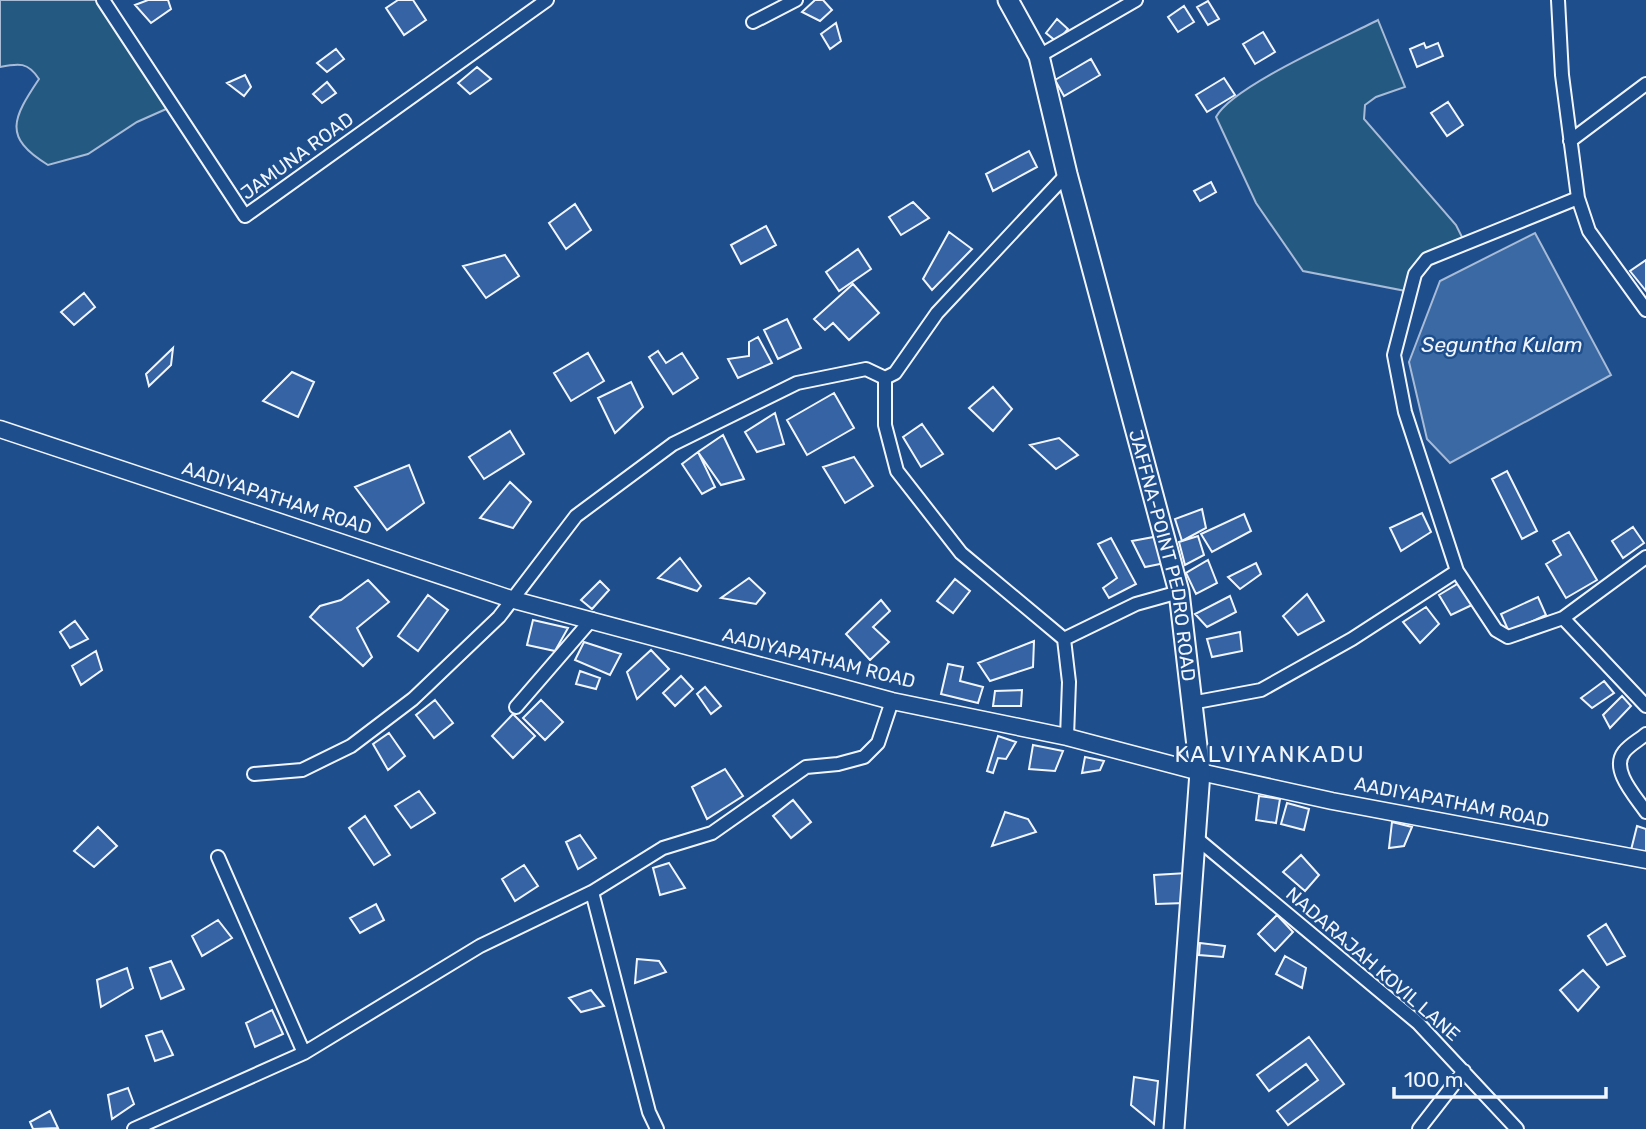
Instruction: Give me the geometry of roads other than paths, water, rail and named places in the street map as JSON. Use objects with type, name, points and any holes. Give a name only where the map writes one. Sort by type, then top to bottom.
[{"type":"main road","name":"JAFFNA-POINT PEDRO ROAD","points":[[1008,0],[1039,56],[1067,174],[1179,592],[1200,772],[1174,1129]]},
{"type":"street","name":"JAMUNA ROAD","points":[[103,0],[245,216],[547,0]]},
{"type":"street","points":[[754,22],[796,0]]},
{"type":"street","points":[[1039,56],[1136,0]]},
{"type":"street","points":[[1558,0],[1570,141],[1578,198],[1589,231],[1646,310]]},
{"type":"street","points":[[1570,141],[1646,84]]},
{"type":"street","points":[[885,378],[895,373],[937,313],[1067,174]]},
{"type":"street","points":[[1578,198],[1454,246],[1427,260],[1415,274],[1394,355],[1405,412],[1457,571],[1496,630],[1508,637],[1563,618],[1646,557]]},
{"type":"street","points":[[254,774],[302,770],[351,746],[413,699],[514,600],[542,557],[576,516],[673,444],[797,383],[866,369],[885,378]]},
{"type":"street","points":[[885,378],[885,425],[897,471],[961,553],[1064,639],[1069,682],[1067,737]]},
{"type":"street","name":"AADIYAPATHAM ROAD","points":[[0,429],[514,600],[892,701],[1067,737],[1200,772],[1332,801],[1646,860]]},
{"type":"street","points":[[1191,703],[1261,691],[1352,639],[1457,571]]},
{"type":"street","points":[[1064,639],[1136,604],[1179,592]]},
{"type":"street","points":[[1563,618],[1646,706]]},
{"type":"street","points":[[516,707],[592,619]]},
{"type":"street","points":[[134,1129],[304,1054],[480,946],[592,892],[663,848],[723,827],[806,767],[838,764],[864,757],[878,743],[892,701]]},
{"type":"street","points":[[1646,734],[1623,753],[1620,765],[1623,777],[1646,811]]},
{"type":"street","name":"NADARAJAH KOVIL LANE","points":[[1195,837],[1418,1023],[1517,1129]]},
{"type":"street","points":[[218,857],[304,1054]]},
{"type":"street","points":[[592,892],[649,1112],[657,1129]]},
{"type":"street","points":[[1419,1129],[1464,1070]]},
{"type":"water","name":"Seguntha Kulam","points":[[1535,233],[1611,375],[1450,463],[1427,439],[1409,362],[1440,281]]},
{"type":"district","name":"KALVIYANKADU","points":[[1270,754]]}]
